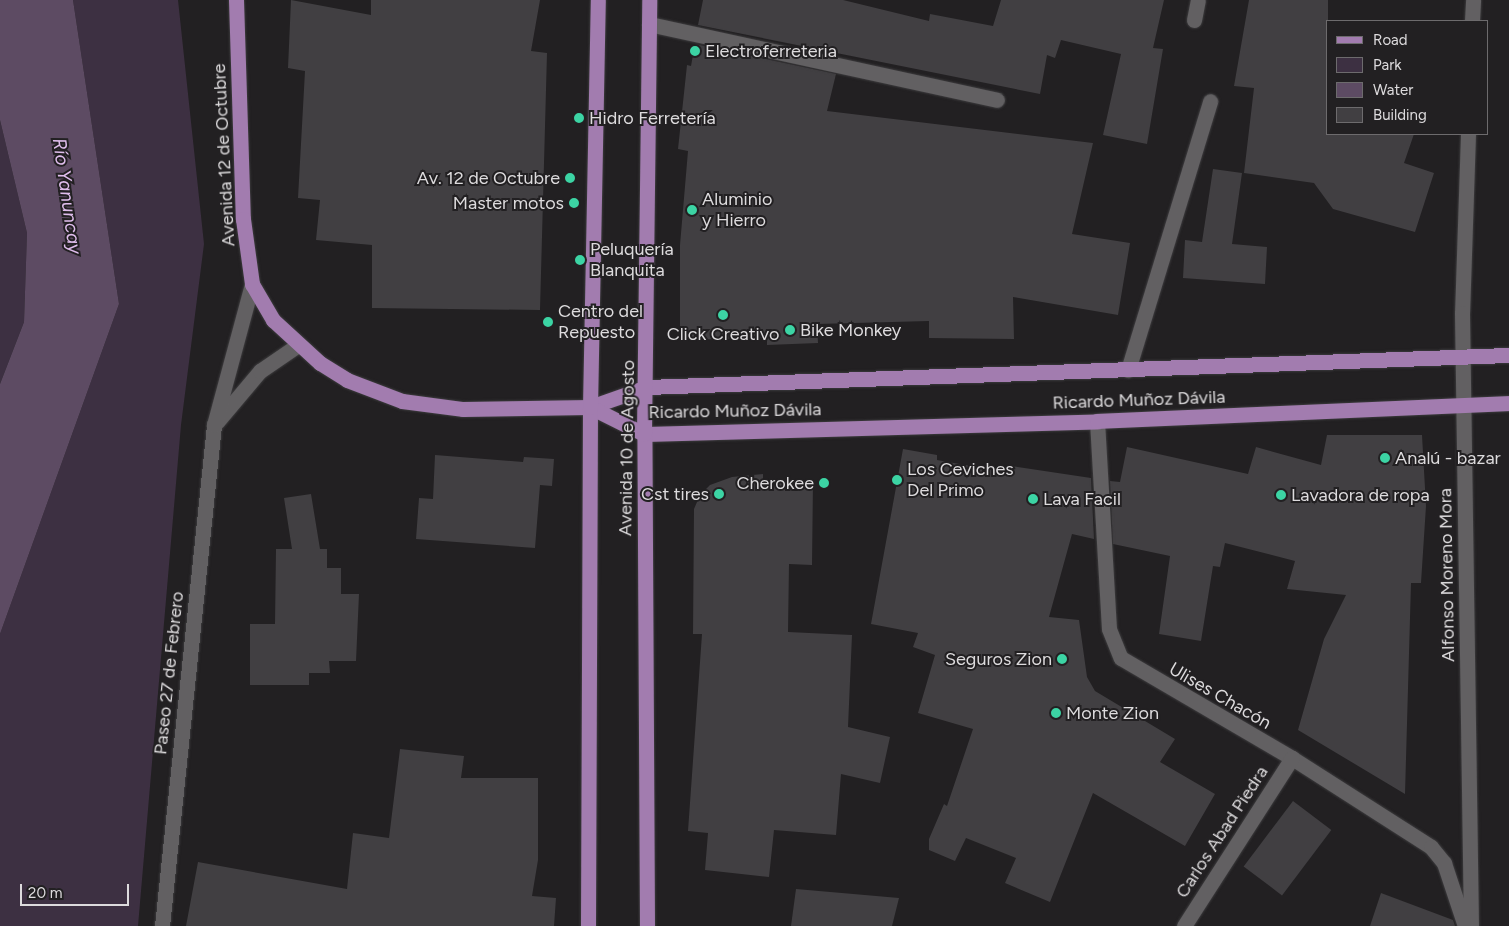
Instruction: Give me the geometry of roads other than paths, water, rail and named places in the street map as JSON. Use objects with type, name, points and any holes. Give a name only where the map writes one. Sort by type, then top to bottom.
[{"type":"main road","name":"Avenida 12 de Octubre","points":[[236,0],[243,219],[252,284],[273,320],[298,345],[347,380],[402,401],[463,409],[590,408]]},
{"type":"main road","name":"Avenida 10 de Agosto","points":[[588,926],[590,408],[598,0]]},
{"type":"main road","name":"Avenida 10 de Agosto","points":[[647,926],[644,434],[647,387],[649,0]]},
{"type":"main road","name":"Ricardo Muñoz Dávila","points":[[590,408],[647,387],[1509,355]]},
{"type":"main road","name":"Ricardo Muñoz Dávila","points":[[590,408],[644,434],[1097,421],[1509,403]]},
{"type":"street","points":[[1194,20],[1198,0]]},
{"type":"street","points":[[1472,20],[1473,0]]},
{"type":"street","points":[[649,24],[997,100]]},
{"type":"street","points":[[1128,370],[1210,101]]},
{"type":"street","name":"Alfonso Moreno Mora","points":[[1468,135],[1463,356],[1471,926]]},
{"type":"street","name":"Paseo 27 de Febrero","points":[[162,926],[214,425],[252,284]]},
{"type":"street","points":[[214,425],[260,372],[298,345]]},
{"type":"street","name":"Ulises Chacón","points":[[1097,421],[1110,629],[1121,658],[1292,758],[1437,853],[1465,926]]},
{"type":"street","name":"Carlos Abad Piedra","points":[[1184,926],[1292,758]]},
{"type":"water","name":"Río Yanuncay","points":[[0,0],[73,0],[119,304],[0,634],[0,384],[24,322],[27,233],[0,120]]},
{"type":"place","name":"Electroferreteria","points":[[695,51]]},
{"type":"place","name":"Hidro Ferretería","points":[[579,118]]},
{"type":"place","name":"Av. 12 de Octubre","points":[[570,178]]},
{"type":"place","name":"Master motos","points":[[574,203]]},
{"type":"place","name":"Aluminio y Hierro","points":[[692,210]]},
{"type":"place","name":"Peluquería Blanquita","points":[[580,260]]},
{"type":"place","name":"Click Creativo","points":[[723,315]]},
{"type":"place","name":"Centro del Repuesto","points":[[548,322]]},
{"type":"place","name":"Bike Monkey","points":[[790,330]]},
{"type":"place","name":"Analú - bazar","points":[[1385,458]]},
{"type":"place","name":"Los Ceviches Del Primo","points":[[897,480]]},
{"type":"place","name":"Cherokee","points":[[824,483]]},
{"type":"place","name":"Cst tires","points":[[719,494]]},
{"type":"place","name":"Lavadora de ropa","points":[[1281,495]]},
{"type":"place","name":"Lava Facil","points":[[1033,499]]},
{"type":"place","name":"Seguros Zion","points":[[1062,659]]},
{"type":"place","name":"Monte Zion","points":[[1056,713]]}]
